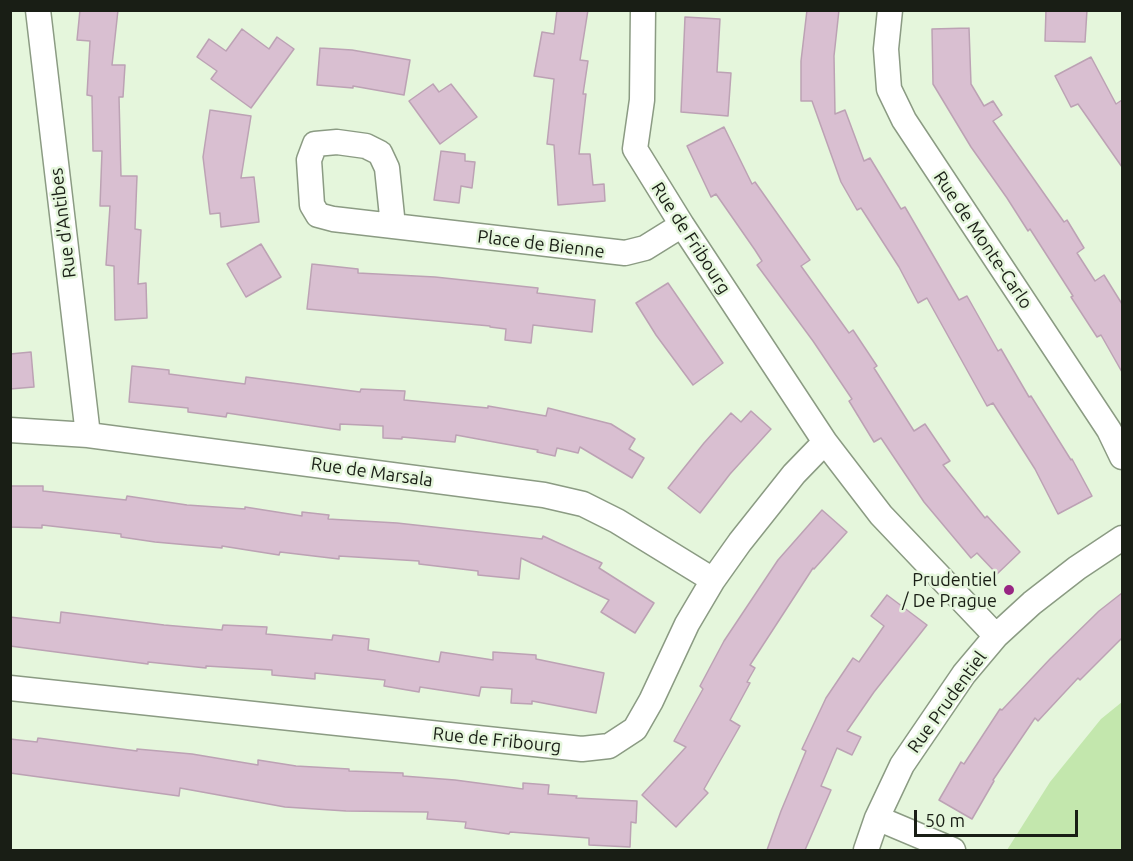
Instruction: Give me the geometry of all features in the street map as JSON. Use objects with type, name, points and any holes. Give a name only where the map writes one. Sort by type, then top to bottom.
[{"type":"street","name":"Rue d'Antibes","points":[[38,10],[88,435]]},
{"type":"street","name":"Rue de Fribourg","points":[[643,10],[642,100],[635,149],[682,225],[825,442],[881,515],[996,636]]},
{"type":"street","name":"Rue de Monte-Carlo","points":[[890,10],[886,48],[889,89],[904,120],[1109,430],[1122,456]]},
{"type":"street","name":"Place de Bienne","points":[[393,226],[626,253],[645,248],[682,225]]},
{"type":"street","name":"Rue de Marsala","points":[[10,430],[88,435],[544,495],[583,504],[617,521],[713,580]]},
{"type":"street","name":"Rue de Fribourg","points":[[10,688],[582,749],[609,746],[635,729],[651,701],[687,624],[713,580],[765,509],[825,442]]},
{"type":"street","name":"Rue Prudentiel","points":[[866,850],[877,818],[902,765],[964,674],[996,636],[1032,603],[1077,568],[1122,538]]},
{"type":"street","points":[[877,818],[953,850]]},
{"type":"green space","points":[[1122,702],[1122,850],[1007,850],[1050,782],[1101,719]]},
{"type":"building","points":[[80,10],[118,10],[112,65],[125,65],[123,97],[119,97],[121,176],[137,176],[135,229],[141,230],[138,284],[146,283],[147,318],[115,320],[114,266],[106,265],[110,206],[100,206],[102,151],[93,151],[92,96],[87,95],[90,41],[77,40]]},
{"type":"building","points":[[557,10],[588,10],[580,60],[588,61],[579,154],[590,154],[593,185],[604,184],[605,201],[558,205],[554,145],[547,144],[554,79],[534,76],[542,32],[554,34]]},
{"type":"building","points":[[807,10],[839,10],[834,56],[835,114],[845,110],[864,161],[870,158],[901,209],[905,207],[959,300],[967,296],[998,351],[1001,349],[1029,397],[1031,396],[1072,459],[1092,496],[1058,514],[1035,469],[993,403],[987,406],[927,298],[918,303],[899,267],[861,208],[857,210],[841,182],[812,101],[801,101],[801,61]]},
{"type":"building","points":[[1046,10],[1087,10],[1085,42],[1045,41]]},
{"type":"building","points":[[685,17],[720,19],[717,72],[731,73],[728,116],[681,112]]},
{"type":"building","points":[[969,28],[971,84],[984,106],[993,101],[1002,115],[993,121],[1064,222],[1067,220],[1084,248],[1077,253],[1095,281],[1104,275],[1122,304],[1122,372],[1101,335],[1097,337],[1030,229],[1028,231],[971,147],[933,84],[932,29]]},
{"type":"building","points":[[242,29],[269,49],[277,37],[294,49],[251,108],[211,79],[217,71],[197,57],[209,39],[226,51]]},
{"type":"building","points":[[320,48],[352,50],[410,60],[404,95],[353,86],[353,88],[317,85]]},
{"type":"building","points":[[1091,57],[1116,104],[1122,100],[1122,167],[1078,104],[1071,107],[1055,76]]},
{"type":"building","points":[[433,84],[439,92],[451,84],[477,117],[440,144],[409,101]]},
{"type":"building","points":[[210,110],[251,116],[241,178],[254,177],[259,222],[221,227],[220,213],[210,214],[203,157]]},
{"type":"building","points":[[724,127],[752,184],[755,182],[810,260],[801,266],[849,333],[853,330],[877,366],[874,368],[914,431],[925,424],[950,461],[943,465],[985,518],[987,516],[1020,552],[997,574],[977,553],[971,558],[924,502],[881,438],[874,442],[849,401],[852,399],[757,265],[762,261],[755,250],[716,194],[711,197],[687,146]]},
{"type":"building","points":[[441,151],[465,154],[465,161],[475,162],[472,188],[461,186],[459,203],[434,200]]},
{"type":"building","points":[[261,244],[281,277],[246,297],[227,264]]},
{"type":"building","points":[[312,264],[358,269],[358,273],[435,277],[538,288],[537,293],[595,300],[592,332],[533,325],[531,343],[505,340],[506,329],[490,326],[307,309]]},
{"type":"building","points":[[668,283],[723,363],[693,385],[656,335],[636,303]]},
{"type":"building","points":[[31,352],[34,387],[10,389],[10,354]]},
{"type":"building","points":[[132,366],[169,370],[169,374],[245,384],[246,377],[360,392],[361,389],[405,391],[404,400],[488,408],[488,406],[546,416],[548,408],[611,424],[635,439],[629,449],[644,458],[632,478],[580,447],[578,453],[557,448],[555,456],[537,452],[538,450],[456,435],[455,442],[402,437],[402,439],[383,438],[383,426],[340,424],[340,430],[227,413],[226,417],[188,412],[188,408],[129,402]]},
{"type":"building","points":[[751,411],[771,429],[730,474],[700,513],[668,488],[731,413],[741,422]]},
{"type":"building","points":[[10,486],[43,486],[43,491],[126,500],[127,496],[187,505],[245,509],[245,507],[302,516],[302,512],[329,515],[328,519],[397,523],[542,539],[543,536],[602,563],[599,568],[654,603],[635,633],[601,612],[609,600],[521,558],[519,579],[478,575],[478,571],[419,564],[419,561],[339,556],[339,559],[280,552],[279,555],[222,546],[222,548],[155,542],[121,537],[121,534],[42,525],[42,528],[10,527]]},
{"type":"building","points":[[822,510],[847,532],[813,568],[750,665],[755,668],[747,682],[750,683],[730,720],[740,726],[704,789],[708,793],[676,827],[642,795],[686,747],[674,741],[703,689],[700,686],[724,641],[778,560]]},
{"type":"building","points":[[1122,593],[1122,638],[1080,680],[1078,678],[1038,721],[1035,718],[993,780],[972,819],[939,800],[961,762],[964,764],[1000,709],[1002,710],[1099,611]]},
{"type":"building","points":[[887,595],[927,625],[874,692],[847,731],[861,737],[852,755],[837,748],[821,786],[831,790],[805,850],[767,850],[806,751],[802,749],[826,698],[853,658],[859,662],[884,626],[871,616]]},
{"type":"building","points":[[61,612],[222,630],[223,625],[267,627],[266,634],[332,640],[333,635],[369,639],[368,650],[439,662],[441,652],[493,660],[493,652],[536,655],[536,659],[604,673],[596,713],[532,701],[532,704],[511,703],[512,689],[481,687],[479,696],[420,687],[419,692],[384,686],[385,680],[315,673],[315,679],[272,675],[272,670],[206,666],[206,668],[148,662],[148,664],[10,646],[10,617],[60,623]]},
{"type":"building","points":[[38,738],[137,751],[137,749],[192,754],[258,765],[258,760],[296,766],[349,769],[349,771],[403,773],[403,776],[523,789],[523,783],[549,785],[548,794],[637,801],[636,823],[631,822],[630,847],[589,845],[589,838],[510,832],[509,834],[465,828],[466,822],[427,819],[428,812],[346,811],[285,807],[180,788],[179,796],[10,773],[10,739],[37,742]]},
{"type":"place","name":"Prudentiel / De Prague","points":[[1009,590]]}]
